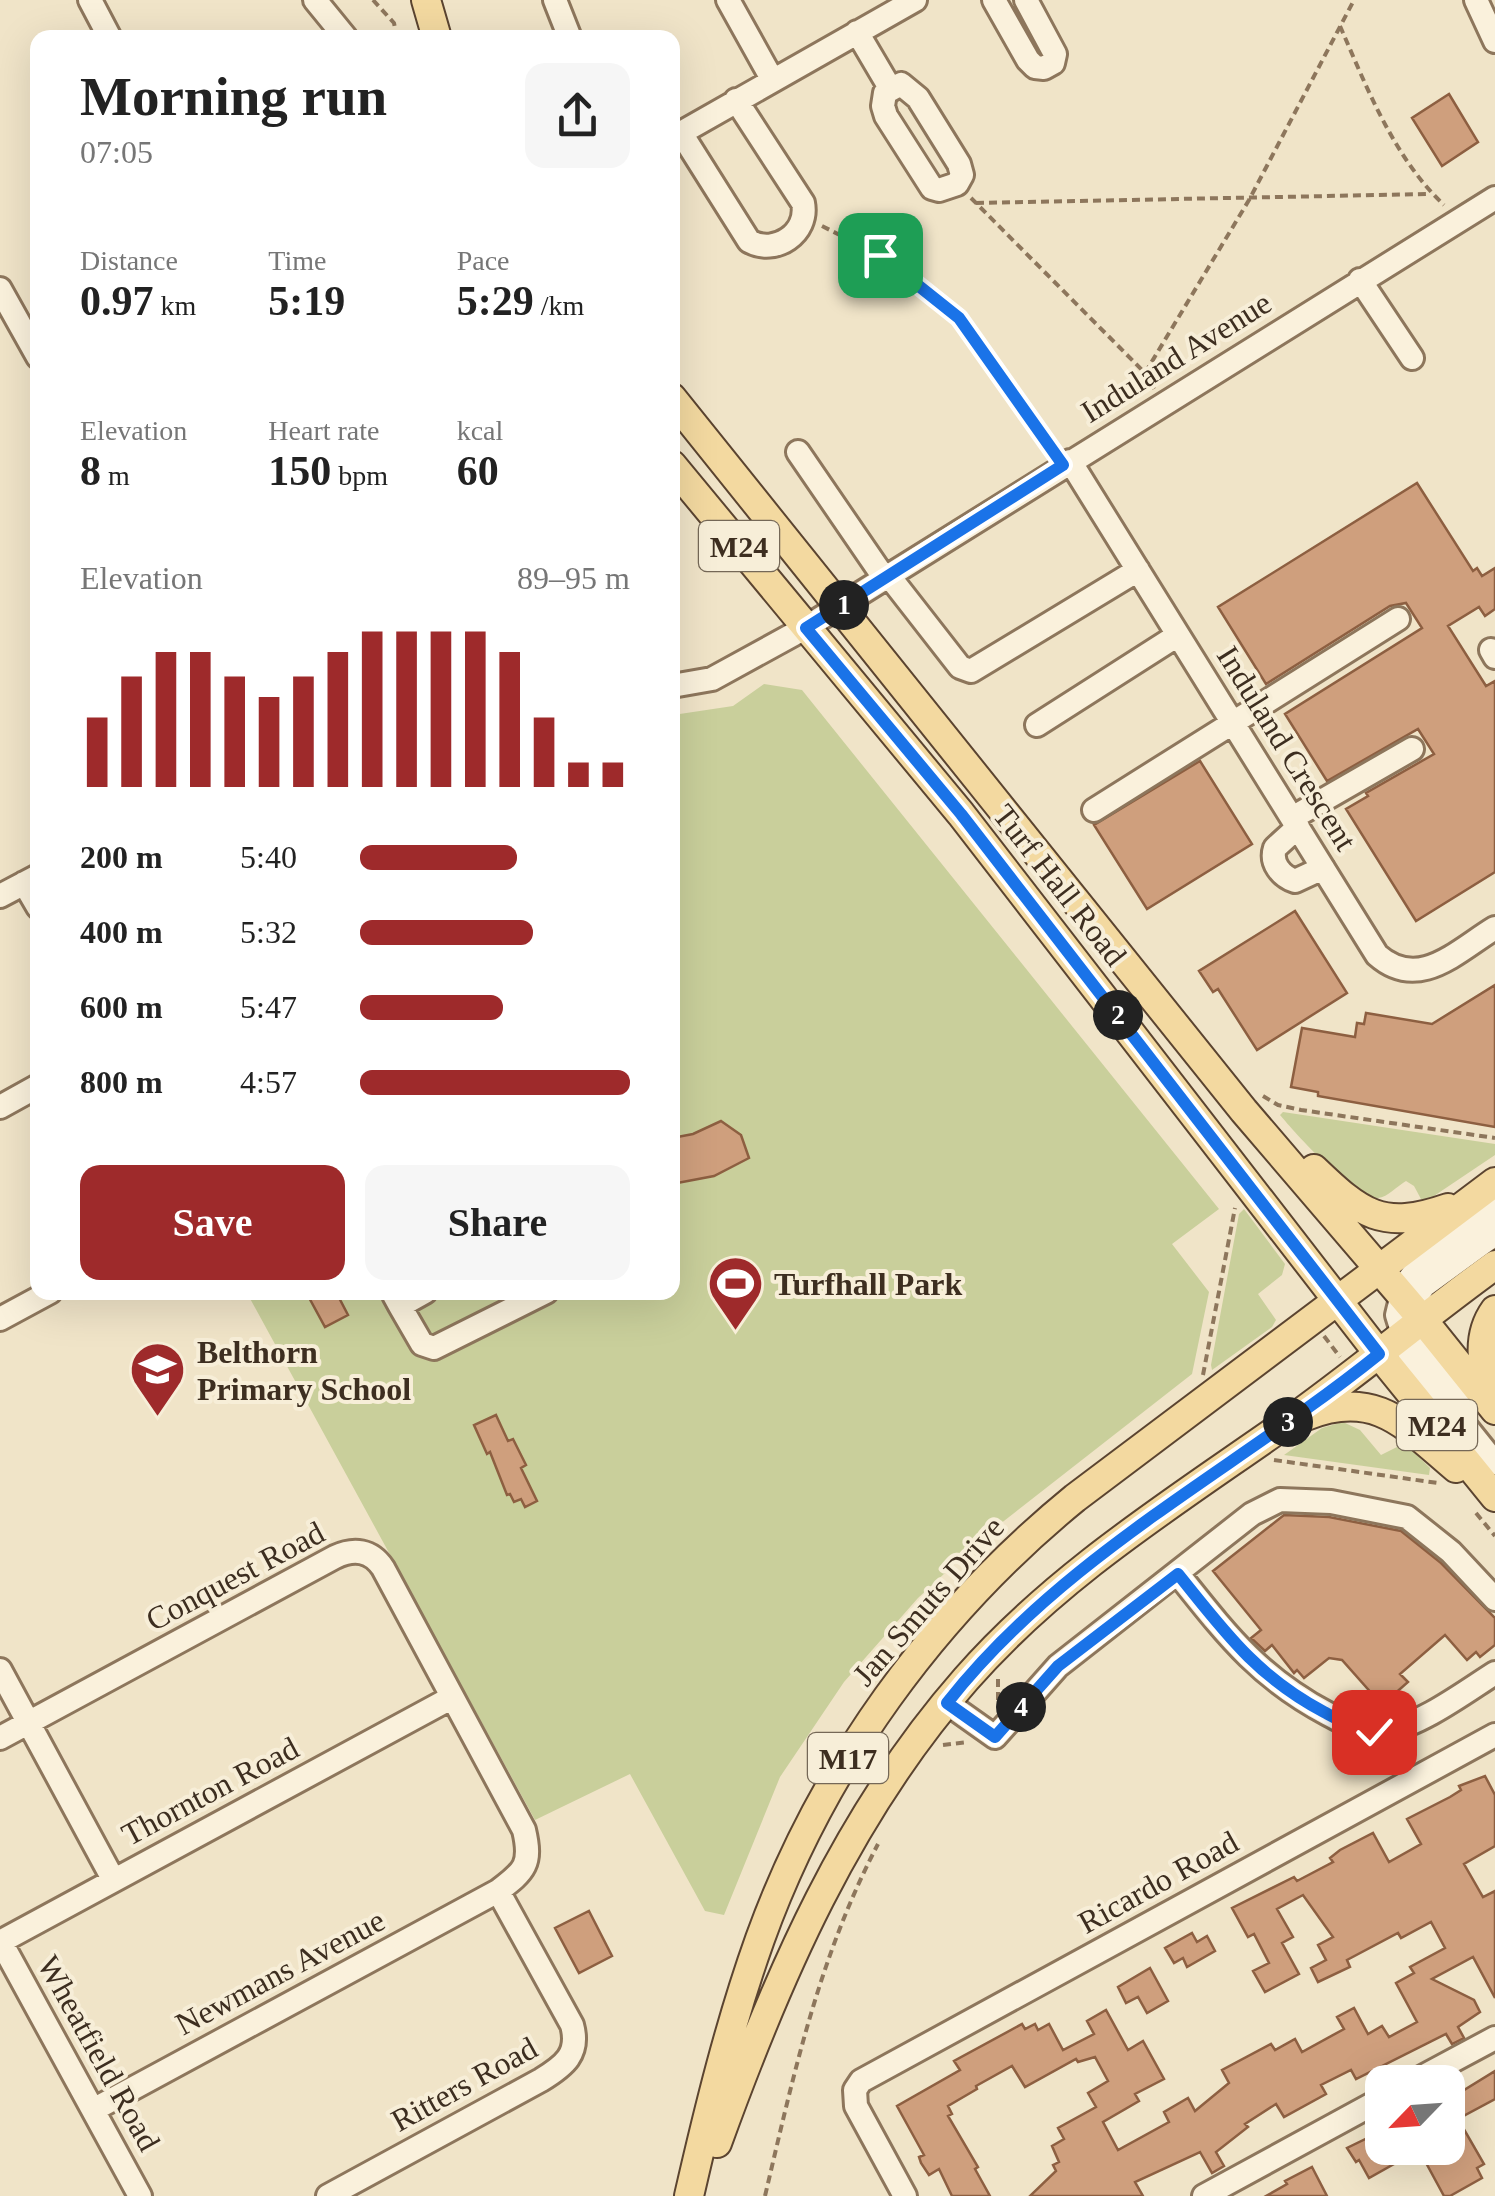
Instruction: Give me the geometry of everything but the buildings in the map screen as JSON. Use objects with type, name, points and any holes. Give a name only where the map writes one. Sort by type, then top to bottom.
[{"type":"main road","points":[[428,4],[437,30]]},
{"type":"main road","name":"Turf Hall Road","points":[[680,408],[1250,1100],[1380,1270],[1488,1503]]},
{"type":"main road","name":"Turf Hall Road","points":[[680,475],[961,814],[1338,1300],[1405,1323],[1495,1410]]},
{"type":"main road","points":[[1250,1100],[1283,1140],[1348,1202],[1371,1214],[1394,1220],[1410,1219],[1483,1205]]},
{"type":"main road","name":"Jan Smuts Drive","points":[[690,2196],[724,2053],[772,1907],[819,1807],[898,1684],[965,1602],[1037,1530],[1338,1300],[1483,1205],[1495,1182]]},
{"type":"main road","name":"M17","points":[[699,2196],[760,2028],[812,1910],[896,1772],[966,1678],[1110,1546],[1284,1437],[1405,1323],[1495,1265]]},
{"type":"main road","points":[[1495,1310],[1488,1319],[1482,1346],[1485,1377],[1495,1394]]},
{"type":"main road","points":[[1284,1437],[1322,1409],[1358,1406],[1388,1413],[1488,1503]]},
{"type":"street","points":[[90,0],[106,30]]},
{"type":"street","points":[[315,0],[339,30]]},
{"type":"street","points":[[555,0],[567,30]]},
{"type":"street","points":[[728,0],[772,79]]},
{"type":"street","points":[[680,134],[914,0]]},
{"type":"street","points":[[994,0],[1028,60],[1035,67],[1044,68],[1053,63],[1055,54],[1026,0]]},
{"type":"street","points":[[1476,0],[1495,40]]},
{"type":"street","points":[[857,32],[890,88]]},
{"type":"street","points":[[680,140],[755,244],[772,246],[787,239],[801,226],[803,203],[736,100]]},
{"type":"street","name":"Induland Avenue","points":[[680,685],[712,679],[806,628],[1495,198]]},
{"type":"street","points":[[1360,280],[1412,358]]},
{"type":"street","points":[[0,288],[30,342]]},
{"type":"street","points":[[798,452],[887,577],[960,667],[970,671],[1138,570]]},
{"type":"street","name":"Induland Crescent","points":[[1066,463],[1138,570],[1378,955],[1400,970],[1416,972],[1432,967],[1495,928]]},
{"type":"street","points":[[1094,810],[1398,619]]},
{"type":"street","points":[[1037,725],[1178,635]]},
{"type":"street","points":[[1323,868],[1295,881],[1284,876],[1275,864],[1275,848],[1295,823],[1412,749]]},
{"type":"street","points":[[0,896],[30,880]]},
{"type":"street","points":[[0,1106],[30,1090]]},
{"type":"street","points":[[1483,1205],[1415,1270],[1405,1323],[1410,1357],[1495,1463]]},
{"type":"street","points":[[1405,1323],[1424,1286],[1495,1234]]},
{"type":"street","points":[[0,1320],[36,1300]]},
{"type":"street","points":[[397,1300],[422,1344],[434,1348],[530,1300]]},
{"type":"street","points":[[1405,1323],[1495,1438]]},
{"type":"street","points":[[947,1703],[995,1737],[1058,1666],[1252,1514],[1290,1498],[1408,1516],[1495,1599]]},
{"type":"street","name":"Conquest Road","points":[[0,1738],[335,1557],[356,1551],[375,1558],[384,1568],[524,1830],[526,1865],[498,1891]]},
{"type":"street","points":[[1178,1574],[1242,1654],[1276,1683],[1357,1730],[1374,1732],[1404,1726],[1495,1674]]},
{"type":"street","points":[[0,1670],[114,1879]]},
{"type":"street","name":"Thornton Road","points":[[1,1942],[452,1698]]},
{"type":"street","name":"Ricardo Road","points":[[905,2196],[856,2106],[855,2090],[861,2081],[1495,1735]]},
{"type":"street","name":"Newmans Avenue","points":[[94,2110],[498,1891]]},
{"type":"street","name":"Ritters Road","points":[[336,2194],[541,2080],[573,2054],[572,2026],[498,1891]]},
{"type":"street","name":"Wheatfield Road","points":[[1,1942],[140,2196]]},
{"type":"street","points":[[1445,2065],[1495,2038]]},
{"type":"street","points":[[1204,2196],[1365,2108]]},
{"type":"path","points":[[373,0],[394,23],[395,30]]},
{"type":"path","points":[[1340,26],[1376,109],[1429,194],[1249,200],[976,204],[1145,374],[1249,200],[1340,26],[1354,0]]},
{"type":"path","points":[[804,218],[880,255],[959,318],[1066,463]]},
{"type":"path","points":[[1250,1100],[1495,1138]]},
{"type":"path","points":[[1201,1385],[1238,1194]]},
{"type":"path","points":[[1323,1334],[1346,1364]]},
{"type":"path","points":[[1284,1437],[1269,1459],[1452,1485]]},
{"type":"path","points":[[1488,1503],[1495,1536]]},
{"type":"path","points":[[936,1750],[946,1743],[970,1741],[998,1704],[996,1683],[1000,1676]]},
{"type":"path","points":[[765,2196],[820,1976],[843,1916],[881,1839]]},
{"type":"green space","name":"Turfhall Park","points":[[764,684],[802,690],[1219,1209],[1172,1244],[1209,1292],[1192,1374],[986,1535],[918,1598],[844,1682],[780,1777],[724,1915],[705,1911],[630,1774],[535,1820],[251,1300],[680,1300],[680,714],[733,706]]},
{"type":"green space","points":[[1283,1112],[1495,1144],[1495,1155],[1428,1200],[1421,1199],[1406,1181],[1382,1197],[1368,1196],[1326,1164],[1280,1115]]},
{"type":"green space","points":[[1244,1209],[1285,1264],[1282,1275],[1258,1294],[1276,1320],[1272,1327],[1212,1370],[1239,1214]]},
{"type":"green space","points":[[1343,1422],[1360,1430],[1381,1455],[1405,1443],[1430,1468],[1429,1475],[1284,1455],[1322,1428]]},
{"type":"place","name":"Turfhall Park","points":[[735,1333]]},
{"type":"place","name":"Belthorn Primary School","points":[[158,1419]]},
{"type":"route","points":[[880,255],[959,318],[1063,465],[806,628],[961,814],[1379,1354],[1110,1546],[1024,1622],[966,1678],[947,1703],[995,1737],[1058,1666],[1178,1574],[1242,1654],[1276,1683],[1357,1730],[1374,1732]]}]
